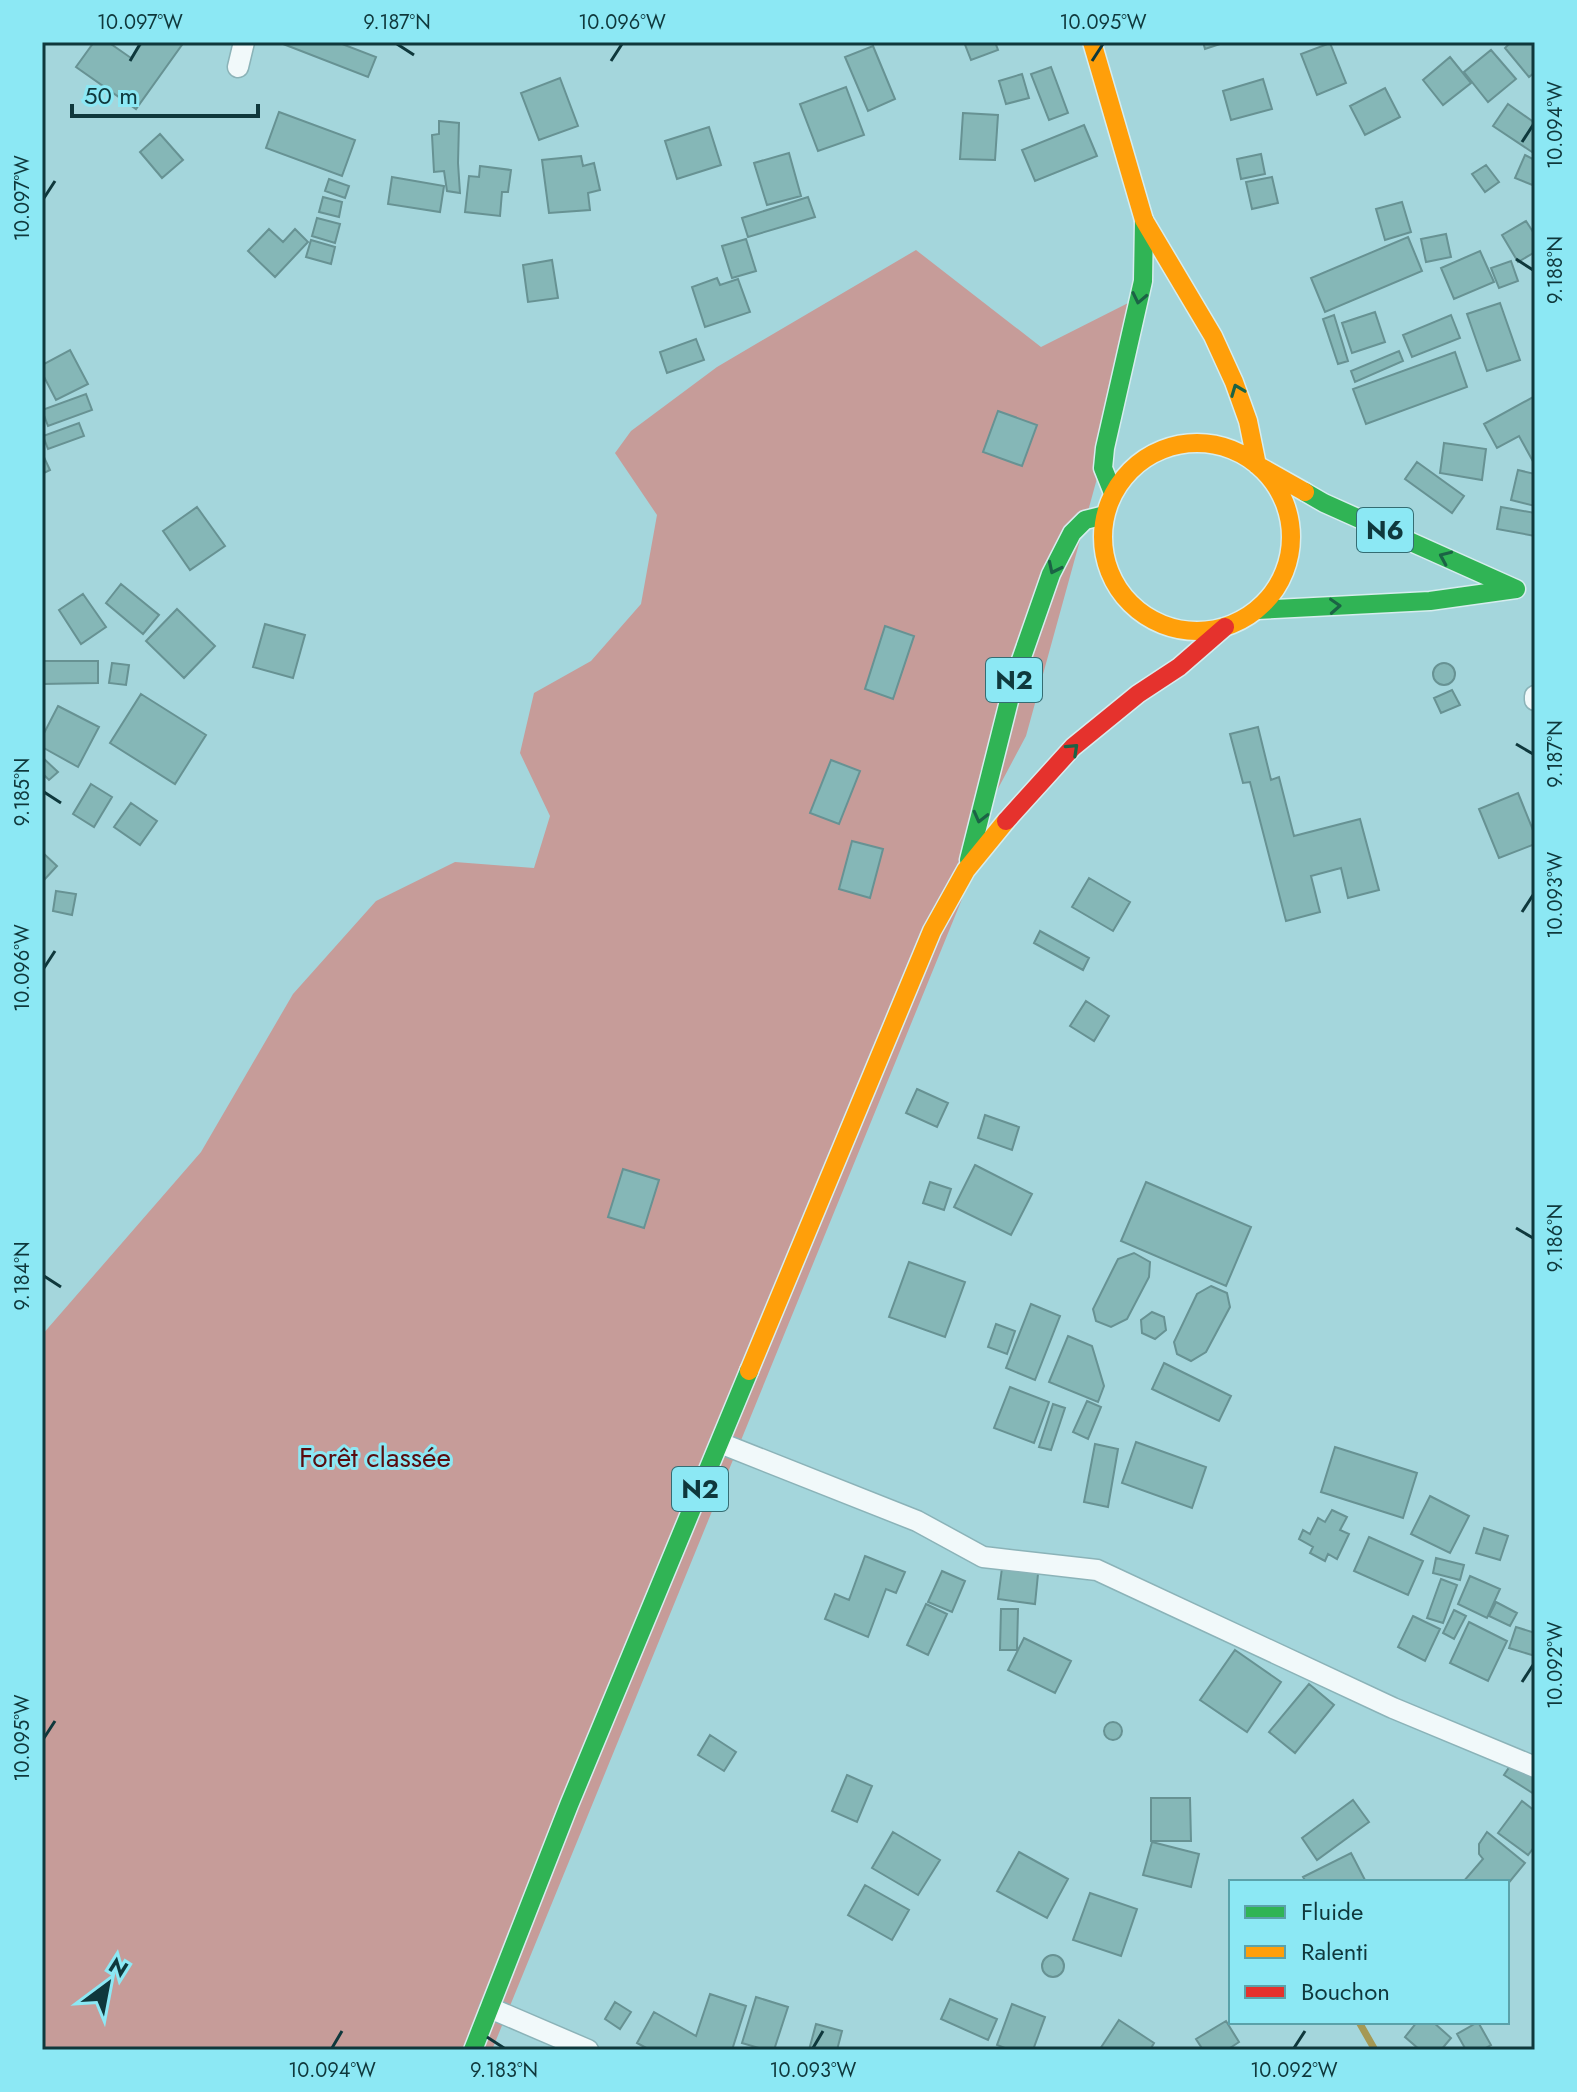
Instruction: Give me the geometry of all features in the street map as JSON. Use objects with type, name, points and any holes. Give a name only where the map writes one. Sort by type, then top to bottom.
[{"type":"highway","points":[[1092,42],[1144,220],[1213,336],[1248,421],[1257,465]]},
{"type":"highway","points":[[1113,493],[1103,468],[1104,458],[1143,281],[1144,220]]},
{"type":"highway","points":[[1205,443],[1233,450],[1257,465],[1275,485],[1287,510],[1291,537],[1287,565],[1276,589],[1257,610],[1225,627],[1197,631],[1169,627],[1143,615],[1123,595],[1109,570],[1102,543],[1105,515],[1113,493],[1129,470],[1152,454],[1178,444],[1205,443]]},
{"type":"highway","name":"N6","points":[[1257,465],[1324,503],[1526,588]]},
{"type":"highway","name":"N2","points":[[966,870],[1015,677],[1051,574],[1072,533],[1085,520],[1105,515]]},
{"type":"highway","name":"N6","points":[[1257,610],[1430,601],[1526,588]]},
{"type":"highway","name":"N2","points":[[473,2050],[569,1805],[932,931],[966,870],[1019,804],[1073,747],[1138,694],[1179,667],[1225,627]]},
{"type":"street","points":[[238,67],[244,42]]},
{"type":"street","points":[[720,1443],[917,1521],[983,1557],[1097,1570],[1393,1708],[1535,1767]]},
{"type":"street","points":[[490,2008],[588,2050]]},
{"type":"green space","name":"Forêt classée","points":[[916,250],[1041,347],[1146,294],[1026,736],[969,843],[962,899],[492,2050],[42,2050],[42,1335],[201,1152],[293,994],[376,901],[455,862],[534,868],[550,816],[520,753],[534,693],[591,661],[641,604],[657,515],[615,453],[631,431],[717,367]]},
{"type":"building","points":[[94,42],[108,42],[131,58],[143,42],[184,42],[136,109],[76,67]]},
{"type":"building","points":[[278,42],[337,42],[376,57],[368,77]]},
{"type":"building","points":[[964,42],[995,42],[998,50],[971,60]]},
{"type":"building","points":[[1203,42],[1226,42],[1205,49]]},
{"type":"building","points":[[1511,42],[1535,42],[1535,72],[1529,77],[1505,48]]},
{"type":"building","points":[[1330,43],[1346,83],[1317,95],[1301,54]]},
{"type":"building","points":[[873,46],[895,99],[868,111],[845,57]]},
{"type":"building","points":[[1491,50],[1516,79],[1488,102],[1464,72]]},
{"type":"building","points":[[1450,57],[1471,83],[1443,105],[1423,80]]},
{"type":"building","points":[[1051,67],[1068,113],[1049,120],[1031,74]]},
{"type":"building","points":[[1022,74],[1029,98],[1006,104],[999,81]]},
{"type":"building","points":[[560,78],[578,126],[539,140],[521,93]]},
{"type":"building","points":[[1263,79],[1272,109],[1231,120],[1223,91]]},
{"type":"building","points":[[846,87],[864,135],[818,151],[800,104]]},
{"type":"building","points":[[1385,88],[1400,117],[1365,135],[1350,106]]},
{"type":"building","points":[[1508,104],[1535,123],[1535,149],[1532,152],[1493,126]]},
{"type":"building","points":[[279,112],[355,140],[342,176],[266,148]]},
{"type":"building","points":[[963,113],[998,115],[995,160],[960,159]]},
{"type":"building","points":[[439,121],[459,123],[460,193],[447,191],[444,171],[434,172],[432,135],[439,134]]},
{"type":"building","points":[[1084,125],[1097,156],[1035,181],[1022,150]]},
{"type":"building","points":[[709,127],[721,165],[677,179],[665,141]]},
{"type":"building","points":[[160,134],[183,160],[162,178],[140,152]]},
{"type":"building","points":[[789,153],[801,196],[767,205],[754,163]]},
{"type":"building","points":[[1261,154],[1265,174],[1241,179],[1237,159]]},
{"type":"building","points":[[1525,155],[1535,160],[1535,186],[1515,178]]},
{"type":"building","points":[[581,156],[583,166],[594,163],[600,190],[588,193],[590,210],[549,213],[542,160]]},
{"type":"building","points":[[1486,165],[1499,182],[1485,192],[1472,174]]},
{"type":"building","points":[[480,166],[511,170],[508,192],[502,192],[500,216],[465,212],[469,176],[479,177]]},
{"type":"building","points":[[392,177],[444,186],[440,212],[388,204]]},
{"type":"building","points":[[1272,177],[1278,203],[1252,209],[1246,182]]},
{"type":"building","points":[[329,179],[349,186],[345,198],[325,191]]},
{"type":"building","points":[[323,197],[342,202],[339,217],[319,212]]},
{"type":"building","points":[[808,197],[815,217],[748,237],[742,218]]},
{"type":"building","points":[[1402,202],[1411,232],[1385,240],[1376,209]]},
{"type":"building","points":[[317,218],[340,224],[335,243],[312,236]]},
{"type":"building","points":[[1526,221],[1535,235],[1535,252],[1518,262],[1502,235]]},
{"type":"building","points":[[269,229],[283,242],[295,229],[308,242],[275,277],[248,251]]},
{"type":"building","points":[[1446,234],[1451,257],[1426,262],[1421,239]]},
{"type":"building","points":[[1408,237],[1422,271],[1325,312],[1311,278]]},
{"type":"building","points":[[746,239],[756,271],[732,278],[722,246]]},
{"type":"building","points":[[311,240],[335,247],[331,264],[306,257]]},
{"type":"building","points":[[1480,251],[1494,282],[1454,299],[1441,268]]},
{"type":"building","points":[[552,260],[558,298],[528,302],[523,265]]},
{"type":"building","points":[[1511,261],[1518,281],[1499,288],[1491,268]]},
{"type":"building","points":[[717,278],[720,285],[738,279],[750,312],[705,327],[692,287]]},
{"type":"building","points":[[1500,303],[1520,360],[1487,371],[1467,314]]},
{"type":"building","points":[[1375,312],[1385,342],[1352,353],[1342,323]]},
{"type":"building","points":[[1334,315],[1348,361],[1338,364],[1323,319]]},
{"type":"building","points":[[1451,315],[1460,338],[1412,357],[1403,335]]},
{"type":"building","points":[[696,339],[704,360],[667,373],[660,352]]},
{"type":"building","points":[[70,350],[88,384],[56,400],[42,373],[42,365]]},
{"type":"building","points":[[1399,351],[1403,361],[1355,382],[1351,371]]},
{"type":"building","points":[[1455,352],[1467,387],[1366,424],[1353,389]]},
{"type":"building","points":[[86,394],[92,410],[48,426],[42,410]]},
{"type":"building","points":[[1535,396],[1535,465],[1519,436],[1497,448],[1484,424]]},
{"type":"building","points":[[998,411],[1037,425],[1022,466],[983,452]]},
{"type":"building","points":[[79,423],[84,436],[48,449],[43,436]]},
{"type":"building","points":[[1444,443],[1486,449],[1482,480],[1440,473]]},
{"type":"building","points":[[42,453],[50,470],[42,474]]},
{"type":"building","points":[[1417,462],[1464,496],[1452,513],[1405,479]]},
{"type":"building","points":[[1518,470],[1535,474],[1535,506],[1511,500]]},
{"type":"building","points":[[197,507],[225,546],[190,570],[163,531]]},
{"type":"building","points":[[1501,507],[1535,513],[1535,536],[1497,529]]},
{"type":"building","points":[[121,584],[159,615],[143,634],[106,603]]},
{"type":"building","points":[[83,594],[106,627],[81,644],[59,610]]},
{"type":"building","points":[[177,609],[215,646],[184,678],[146,641]]},
{"type":"building","points":[[265,624],[305,635],[293,678],[253,667]]},
{"type":"building","points":[[885,626],[914,636],[893,699],[865,689]]},
{"type":"building","points":[[42,661],[98,661],[98,683],[42,684]]},
{"type":"building","points":[[112,663],[129,665],[126,685],[109,683]]},
{"type":"building","points":[[1440,663],[1448,663],[1455,674],[1448,685],[1440,685],[1433,678],[1433,670]]},
{"type":"building","points":[[1452,690],[1460,705],[1441,713],[1434,698]]},
{"type":"building","points":[[141,694],[206,735],[175,784],[110,743]]},
{"type":"building","points":[[58,706],[99,727],[78,767],[42,747],[42,737]]},
{"type":"building","points":[[1258,727],[1271,780],[1279,777],[1294,836],[1360,819],[1379,890],[1348,898],[1341,868],[1311,876],[1320,912],[1286,921],[1250,782],[1243,783],[1230,734]]},
{"type":"building","points":[[42,757],[58,772],[49,780],[42,773]]},
{"type":"building","points":[[831,760],[860,771],[839,824],[810,813]]},
{"type":"building","points":[[91,784],[112,797],[94,827],[73,814]]},
{"type":"building","points":[[1518,793],[1535,835],[1535,844],[1499,858],[1479,809]]},
{"type":"building","points":[[131,803],[157,821],[140,845],[114,827]]},
{"type":"building","points":[[852,841],[883,849],[870,898],[839,889]]},
{"type":"building","points":[[42,852],[57,866],[44,880],[42,878]]},
{"type":"building","points":[[1089,878],[1130,902],[1113,931],[1072,907]]},
{"type":"building","points":[[56,891],[76,894],[72,915],[53,911]]},
{"type":"building","points":[[1040,931],[1089,958],[1083,970],[1034,943]]},
{"type":"building","points":[[1086,1001],[1109,1016],[1094,1041],[1070,1026]]},
{"type":"building","points":[[917,1089],[948,1103],[937,1127],[906,1113]]},
{"type":"building","points":[[985,1115],[1019,1127],[1012,1150],[978,1138]]},
{"type":"building","points":[[975,1165],[1032,1194],[1011,1235],[954,1207]]},
{"type":"building","points":[[623,1169],[659,1180],[644,1228],[608,1217]]},
{"type":"building","points":[[930,1182],[951,1189],[944,1210],[923,1203]]},
{"type":"building","points":[[1146,1182],[1251,1227],[1226,1286],[1121,1241]]},
{"type":"building","points":[[1134,1253],[1150,1262],[1149,1277],[1127,1319],[1111,1327],[1096,1321],[1093,1309],[1118,1259]]},
{"type":"building","points":[[909,1262],[965,1282],[945,1337],[889,1317]]},
{"type":"building","points":[[1211,1286],[1227,1293],[1230,1307],[1206,1352],[1191,1361],[1177,1354],[1174,1342],[1197,1294]]},
{"type":"building","points":[[1031,1304],[1060,1316],[1035,1380],[1006,1368]]},
{"type":"building","points":[[1152,1312],[1164,1317],[1166,1330],[1155,1339],[1142,1333],[1141,1320]]},
{"type":"building","points":[[996,1324],[1015,1331],[1007,1354],[988,1347]]},
{"type":"building","points":[[1068,1336],[1092,1346],[1104,1386],[1098,1402],[1049,1382]]},
{"type":"building","points":[[1164,1363],[1231,1396],[1219,1421],[1152,1389]]},
{"type":"building","points":[[1010,1387],[1049,1402],[1034,1443],[994,1428]]},
{"type":"building","points":[[1087,1401],[1101,1407],[1088,1439],[1073,1432]]},
{"type":"building","points":[[1053,1404],[1065,1408],[1051,1450],[1039,1447]]},
{"type":"building","points":[[1136,1442],[1206,1467],[1192,1508],[1122,1483]]},
{"type":"building","points":[[1095,1444],[1118,1449],[1108,1507],[1084,1502]]},
{"type":"building","points":[[1335,1447],[1417,1473],[1403,1518],[1321,1492]]},
{"type":"building","points":[[1430,1496],[1469,1516],[1450,1553],[1411,1534]]},
{"type":"building","points":[[1332,1510],[1347,1517],[1340,1530],[1349,1534],[1337,1559],[1328,1554],[1325,1561],[1310,1553],[1313,1547],[1299,1539],[1303,1530],[1310,1534],[1318,1518],[1325,1522]]},
{"type":"building","points":[[1484,1528],[1508,1536],[1500,1560],[1476,1553]]},
{"type":"building","points":[[1369,1537],[1423,1561],[1408,1595],[1354,1571]]},
{"type":"building","points":[[865,1556],[905,1572],[896,1593],[886,1589],[868,1637],[825,1619],[835,1594],[849,1600]]},
{"type":"building","points":[[1436,1558],[1464,1565],[1460,1580],[1433,1573]]},
{"type":"building","points":[[1003,1560],[1039,1564],[1035,1604],[998,1599]]},
{"type":"building","points":[[942,1571],[965,1581],[952,1612],[928,1602]]},
{"type":"building","points":[[1470,1576],[1500,1589],[1487,1618],[1458,1604]]},
{"type":"building","points":[[1441,1579],[1457,1585],[1443,1623],[1427,1618]]},
{"type":"building","points":[[1496,1602],[1517,1613],[1510,1626],[1489,1616]]},
{"type":"building","points":[[926,1604],[947,1614],[928,1655],[907,1645]]},
{"type":"building","points":[[1001,1609],[1018,1609],[1017,1650],[1000,1650]]},
{"type":"building","points":[[1454,1610],[1466,1616],[1454,1639],[1443,1633]]},
{"type":"building","points":[[1413,1616],[1440,1629],[1425,1661],[1398,1647]]},
{"type":"building","points":[[1469,1622],[1507,1641],[1488,1681],[1450,1663]]},
{"type":"building","points":[[1516,1627],[1535,1633],[1535,1656],[1509,1648]]},
{"type":"building","points":[[1024,1638],[1071,1661],[1055,1693],[1008,1670]]},
{"type":"building","points":[[1235,1650],[1281,1682],[1247,1732],[1200,1700]]},
{"type":"building","points":[[1309,1684],[1334,1705],[1295,1753],[1269,1732]]},
{"type":"building","points":[[1113,1722],[1122,1731],[1113,1740],[1104,1731]]},
{"type":"building","points":[[710,1735],[736,1752],[724,1771],[698,1755]]},
{"type":"building","points":[[1512,1763],[1535,1778],[1534,1794],[1504,1775]]},
{"type":"building","points":[[847,1775],[872,1786],[857,1822],[832,1811]]},
{"type":"building","points":[[1151,1798],[1190,1798],[1191,1841],[1151,1841]]},
{"type":"building","points":[[1353,1800],[1369,1822],[1317,1860],[1302,1838]]},
{"type":"building","points":[[1522,1801],[1535,1811],[1535,1846],[1528,1855],[1498,1833]]},
{"type":"building","points":[[893,1832],[940,1860],[918,1895],[872,1868]]},
{"type":"building","points":[[1487,1832],[1525,1863],[1509,1883],[1509,1880],[1465,1880],[1483,1859],[1479,1854],[1479,1844]]},
{"type":"building","points":[[1152,1842],[1199,1854],[1191,1887],[1143,1875]]},
{"type":"building","points":[[1019,1852],[1068,1879],[1047,1918],[997,1891]]},
{"type":"building","points":[[1351,1853],[1365,1880],[1305,1880],[1303,1877]]},
{"type":"building","points":[[865,1885],[909,1910],[892,1940],[848,1915]]},
{"type":"building","points":[[1090,1893],[1137,1909],[1121,1956],[1073,1940]]},
{"type":"building","points":[[1053,1955],[1061,1958],[1064,1966],[1061,1974],[1053,1977],[1045,1974],[1042,1966],[1045,1958]]},
{"type":"building","points":[[710,1994],[746,2006],[732,2050],[650,2050],[637,2043],[654,2012],[696,2036]]},
{"type":"building","points":[[756,1997],[788,2007],[774,2050],[742,2043]]},
{"type":"building","points":[[950,1999],[997,2019],[988,2040],[941,2019]]},
{"type":"building","points":[[615,2002],[631,2012],[620,2029],[605,2019]]},
{"type":"building","points":[[1012,2004],[1045,2017],[1033,2050],[1010,2050],[997,2045]]},
{"type":"building","points":[[1119,2020],[1154,2043],[1150,2050],[1100,2049]]},
{"type":"building","points":[[1226,2021],[1239,2042],[1227,2050],[1203,2050],[1196,2039]]},
{"type":"building","points":[[816,2024],[842,2031],[837,2050],[809,2050]]},
{"type":"building","points":[[1415,2024],[1435,2024],[1451,2038],[1441,2050],[1420,2050],[1405,2037]]},
{"type":"building","points":[[1479,2024],[1491,2045],[1482,2050],[1466,2050],[1457,2034]]},
{"type":"waterway","points":[[1360,2024],[1375,2050]]},
{"type":"traffic: fast","points":[[1113,493],[1103,468],[1105,448],[1143,281],[1144,220]]},
{"type":"traffic: fast","points":[[1305,492],[1516,589]]},
{"type":"traffic: fast","points":[[969,860],[1015,677],[1051,574],[1072,533],[1085,520],[1105,515]]},
{"type":"traffic: fast","points":[[1257,610],[1430,601],[1516,589]]},
{"type":"traffic: fast","points":[[473,2050],[569,1805],[749,1371]]},
{"type":"traffic: slow","points":[[1092,42],[1144,220],[1213,336],[1248,421],[1257,465],[1305,492]]},
{"type":"traffic: slow","points":[[1197,443],[1233,450],[1263,471],[1284,501],[1291,537],[1284,573],[1263,603],[1233,624],[1197,631],[1161,624],[1131,603],[1110,573],[1103,537],[1110,501],[1131,471],[1161,450],[1197,443]]},
{"type":"traffic: slow","points":[[749,1371],[932,931],[966,870],[1006,821]]},
{"type":"traffic: jam","points":[[1006,821],[1073,747],[1138,694],[1179,667],[1225,627]]}]
